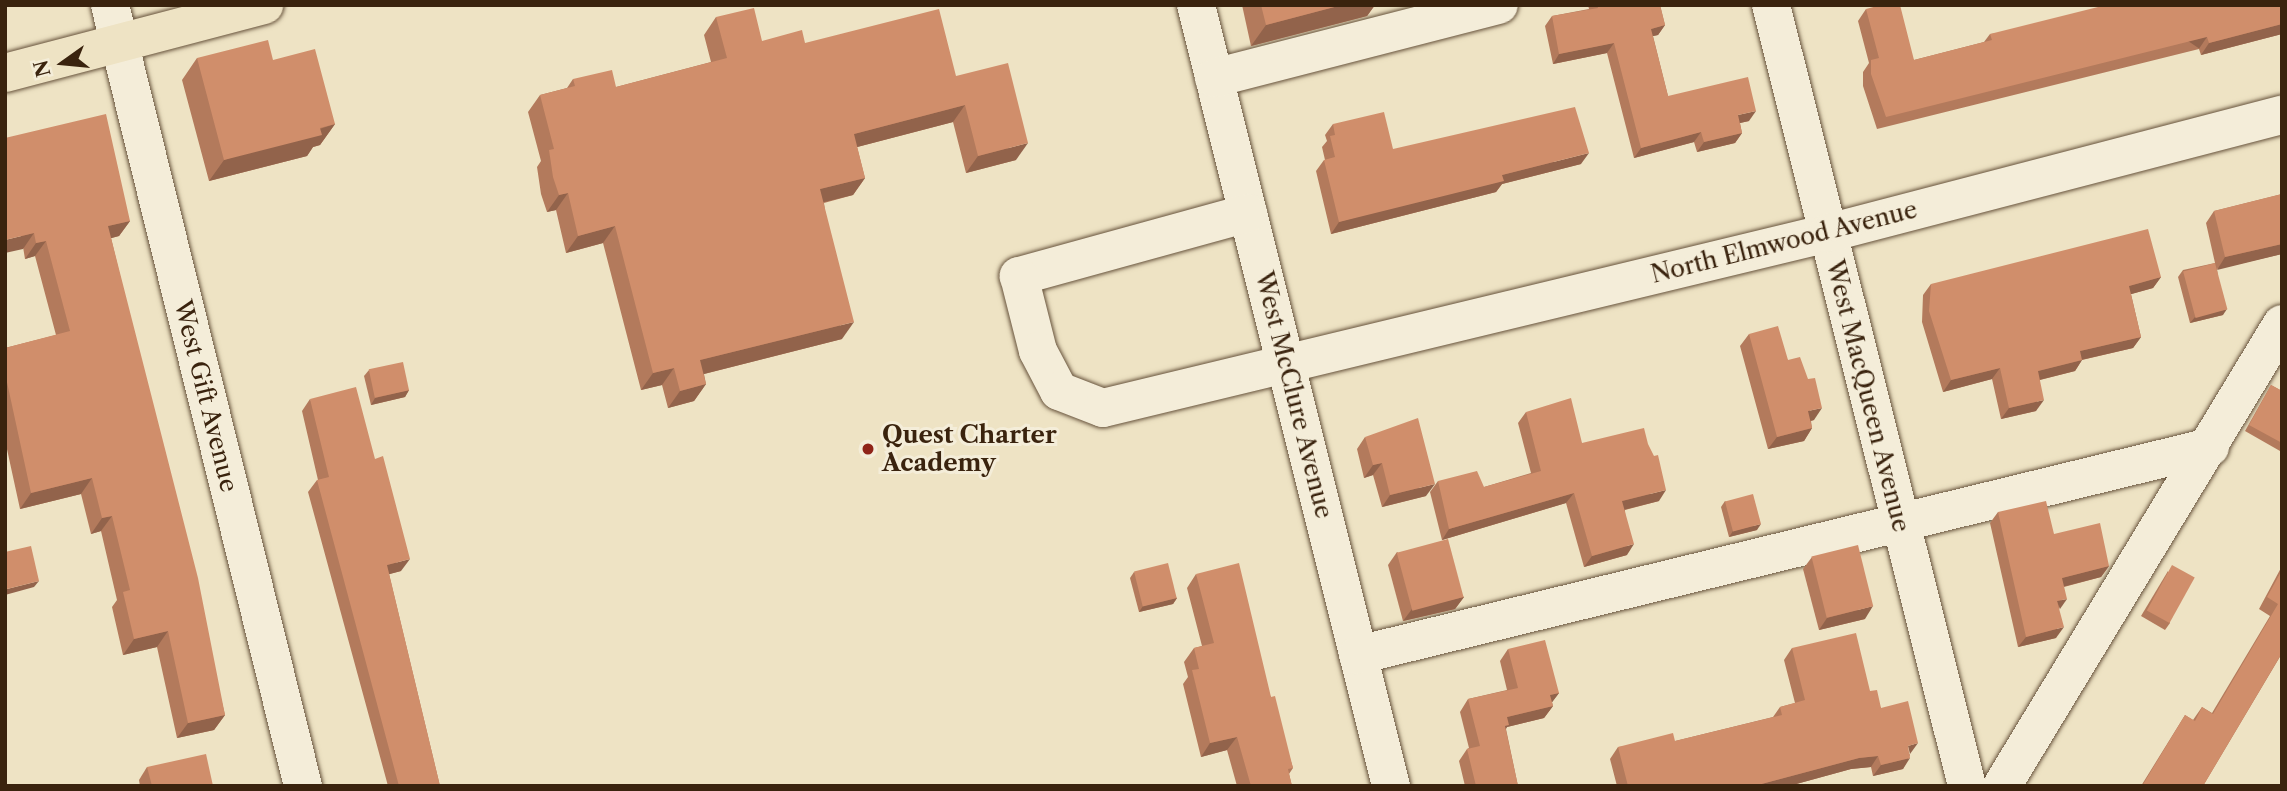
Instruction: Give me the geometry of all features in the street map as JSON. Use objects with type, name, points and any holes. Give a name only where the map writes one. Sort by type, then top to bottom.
[{"type":"main road","points":[[5,73],[120,46],[264,5]]},
{"type":"street","name":"West Gift Avenue","points":[[110,5],[303,786]]},
{"type":"street","name":"West McClure Avenue","points":[[1196,5],[1391,786]]},
{"type":"street","points":[[1214,78],[1499,5]]},
{"type":"street","name":"West MacQueen Avenue","points":[[1771,5],[1966,786]]},
{"type":"street","name":"North Elmwood Avenue","points":[[1248,213],[1019,276],[1038,352],[1059,391],[1103,408],[1828,233],[2282,116]]},
{"type":"street","points":[[2002,786],[2210,447],[2282,324]]},
{"type":"street","points":[[1358,655],[2210,447]]},
{"type":"building","points":[[1261,5],[1342,5],[1266,25]]},
{"type":"building","points":[[1597,5],[1660,5],[1665,25],[1651,29],[1668,96],[1748,77],[1756,111],[1738,115],[1742,133],[1704,142],[1701,132],[1641,148],[1614,43],[1559,54],[1552,16],[1598,8]]},
{"type":"building","points":[[1881,5],[1900,5],[1914,60],[1992,40],[1990,34],[2106,5],[2282,5],[2282,24],[2209,43],[2207,37],[1886,117],[1871,74],[1871,60],[1879,58],[1866,9]]},
{"type":"building","points":[[754,8],[762,41],[802,30],[805,43],[939,9],[956,76],[1008,63],[1028,143],[978,156],[965,105],[854,134],[865,178],[820,189],[854,322],[700,360],[706,384],[680,391],[674,368],[653,373],[615,226],[578,236],[568,193],[559,195],[553,177],[549,150],[554,149],[540,95],[575,86],[573,79],[612,70],[616,87],[727,58],[716,17]]},
{"type":"building","points":[[268,40],[273,60],[315,49],[335,124],[320,128],[322,135],[224,160],[197,58]]},
{"type":"building","points":[[1575,107],[1589,153],[1502,175],[1504,181],[1339,222],[1324,160],[1335,157],[1330,136],[1335,135],[1333,124],[1384,112],[1393,149]]},
{"type":"building","points":[[106,114],[130,221],[108,226],[198,578],[225,715],[188,723],[168,631],[134,639],[123,592],[130,590],[112,516],[102,518],[92,478],[31,493],[5,373],[5,348],[70,331],[46,241],[36,243],[34,233],[5,240],[5,138]]},
{"type":"building","points":[[2282,194],[2282,244],[2225,257],[2214,211]]},
{"type":"building","points":[[2148,229],[2161,277],[2129,286],[2141,337],[2080,351],[2082,360],[2038,371],[2044,400],[2009,408],[2000,368],[1951,380],[1929,311],[1931,284]]},
{"type":"building","points":[[2215,263],[2227,309],[2196,318],[2183,272]]},
{"type":"building","points":[[1778,326],[1788,360],[1800,357],[1808,379],[1815,378],[1822,408],[1808,411],[1812,428],[1777,437],[1749,334]]},
{"type":"building","points":[[403,362],[409,390],[375,398],[369,369]]},
{"type":"building","points":[[2271,385],[2282,391],[2282,443],[2249,425]]},
{"type":"building","points":[[356,387],[375,459],[383,456],[410,559],[387,565],[440,786],[399,786],[317,480],[329,477],[310,399]]},
{"type":"building","points":[[1571,398],[1582,443],[1644,428],[1654,456],[1658,455],[1666,490],[1622,501],[1634,544],[1592,556],[1574,493],[1449,529],[1438,481],[1477,471],[1484,487],[1541,471],[1526,412]]},
{"type":"building","points":[[1418,418],[1435,484],[1390,495],[1382,463],[1373,465],[1365,437]]},
{"type":"building","points":[[1753,494],[1761,524],[1733,531],[1725,502]]},
{"type":"building","points":[[2046,501],[2054,534],[2100,523],[2109,566],[2062,578],[2067,599],[2057,601],[2064,627],[2026,637],[1998,512]]},
{"type":"building","points":[[1448,539],[1464,597],[1412,611],[1397,553]]},
{"type":"building","points":[[1858,545],[1873,606],[1827,618],[1811,557]]},
{"type":"building","points":[[31,546],[39,581],[7,589],[5,552]]},
{"type":"building","points":[[1168,563],[1177,598],[1143,606],[1134,571]]},
{"type":"building","points":[[1239,563],[1271,697],[1275,696],[1293,768],[1288,769],[1292,786],[1251,786],[1237,737],[1210,743],[1192,670],[1199,669],[1194,648],[1214,643],[1196,574]]},
{"type":"building","points":[[2172,565],[2195,578],[2170,623],[2147,610]]},
{"type":"building","points":[[2282,570],[2282,653],[2203,786],[2142,786],[2185,715],[2195,721],[2202,707],[2213,714],[2278,604],[2267,597]]},
{"type":"building","points":[[1856,633],[1870,691],[1877,690],[1881,708],[1908,701],[1918,743],[1908,746],[1910,758],[1881,765],[1878,756],[1859,758],[1754,786],[1628,786],[1618,747],[1673,733],[1675,741],[1782,715],[1780,707],[1805,700],[1792,648]]},
{"type":"building","points":[[1545,640],[1559,693],[1550,695],[1553,706],[1507,717],[1509,725],[1505,726],[1518,786],[1476,786],[1467,749],[1480,746],[1468,699],[1518,688],[1508,649]]},
{"type":"building","points":[[206,754],[213,786],[152,786],[147,767]]},
{"type":"place","name":"Quest Charter Academy","points":[[868,449]]}]
